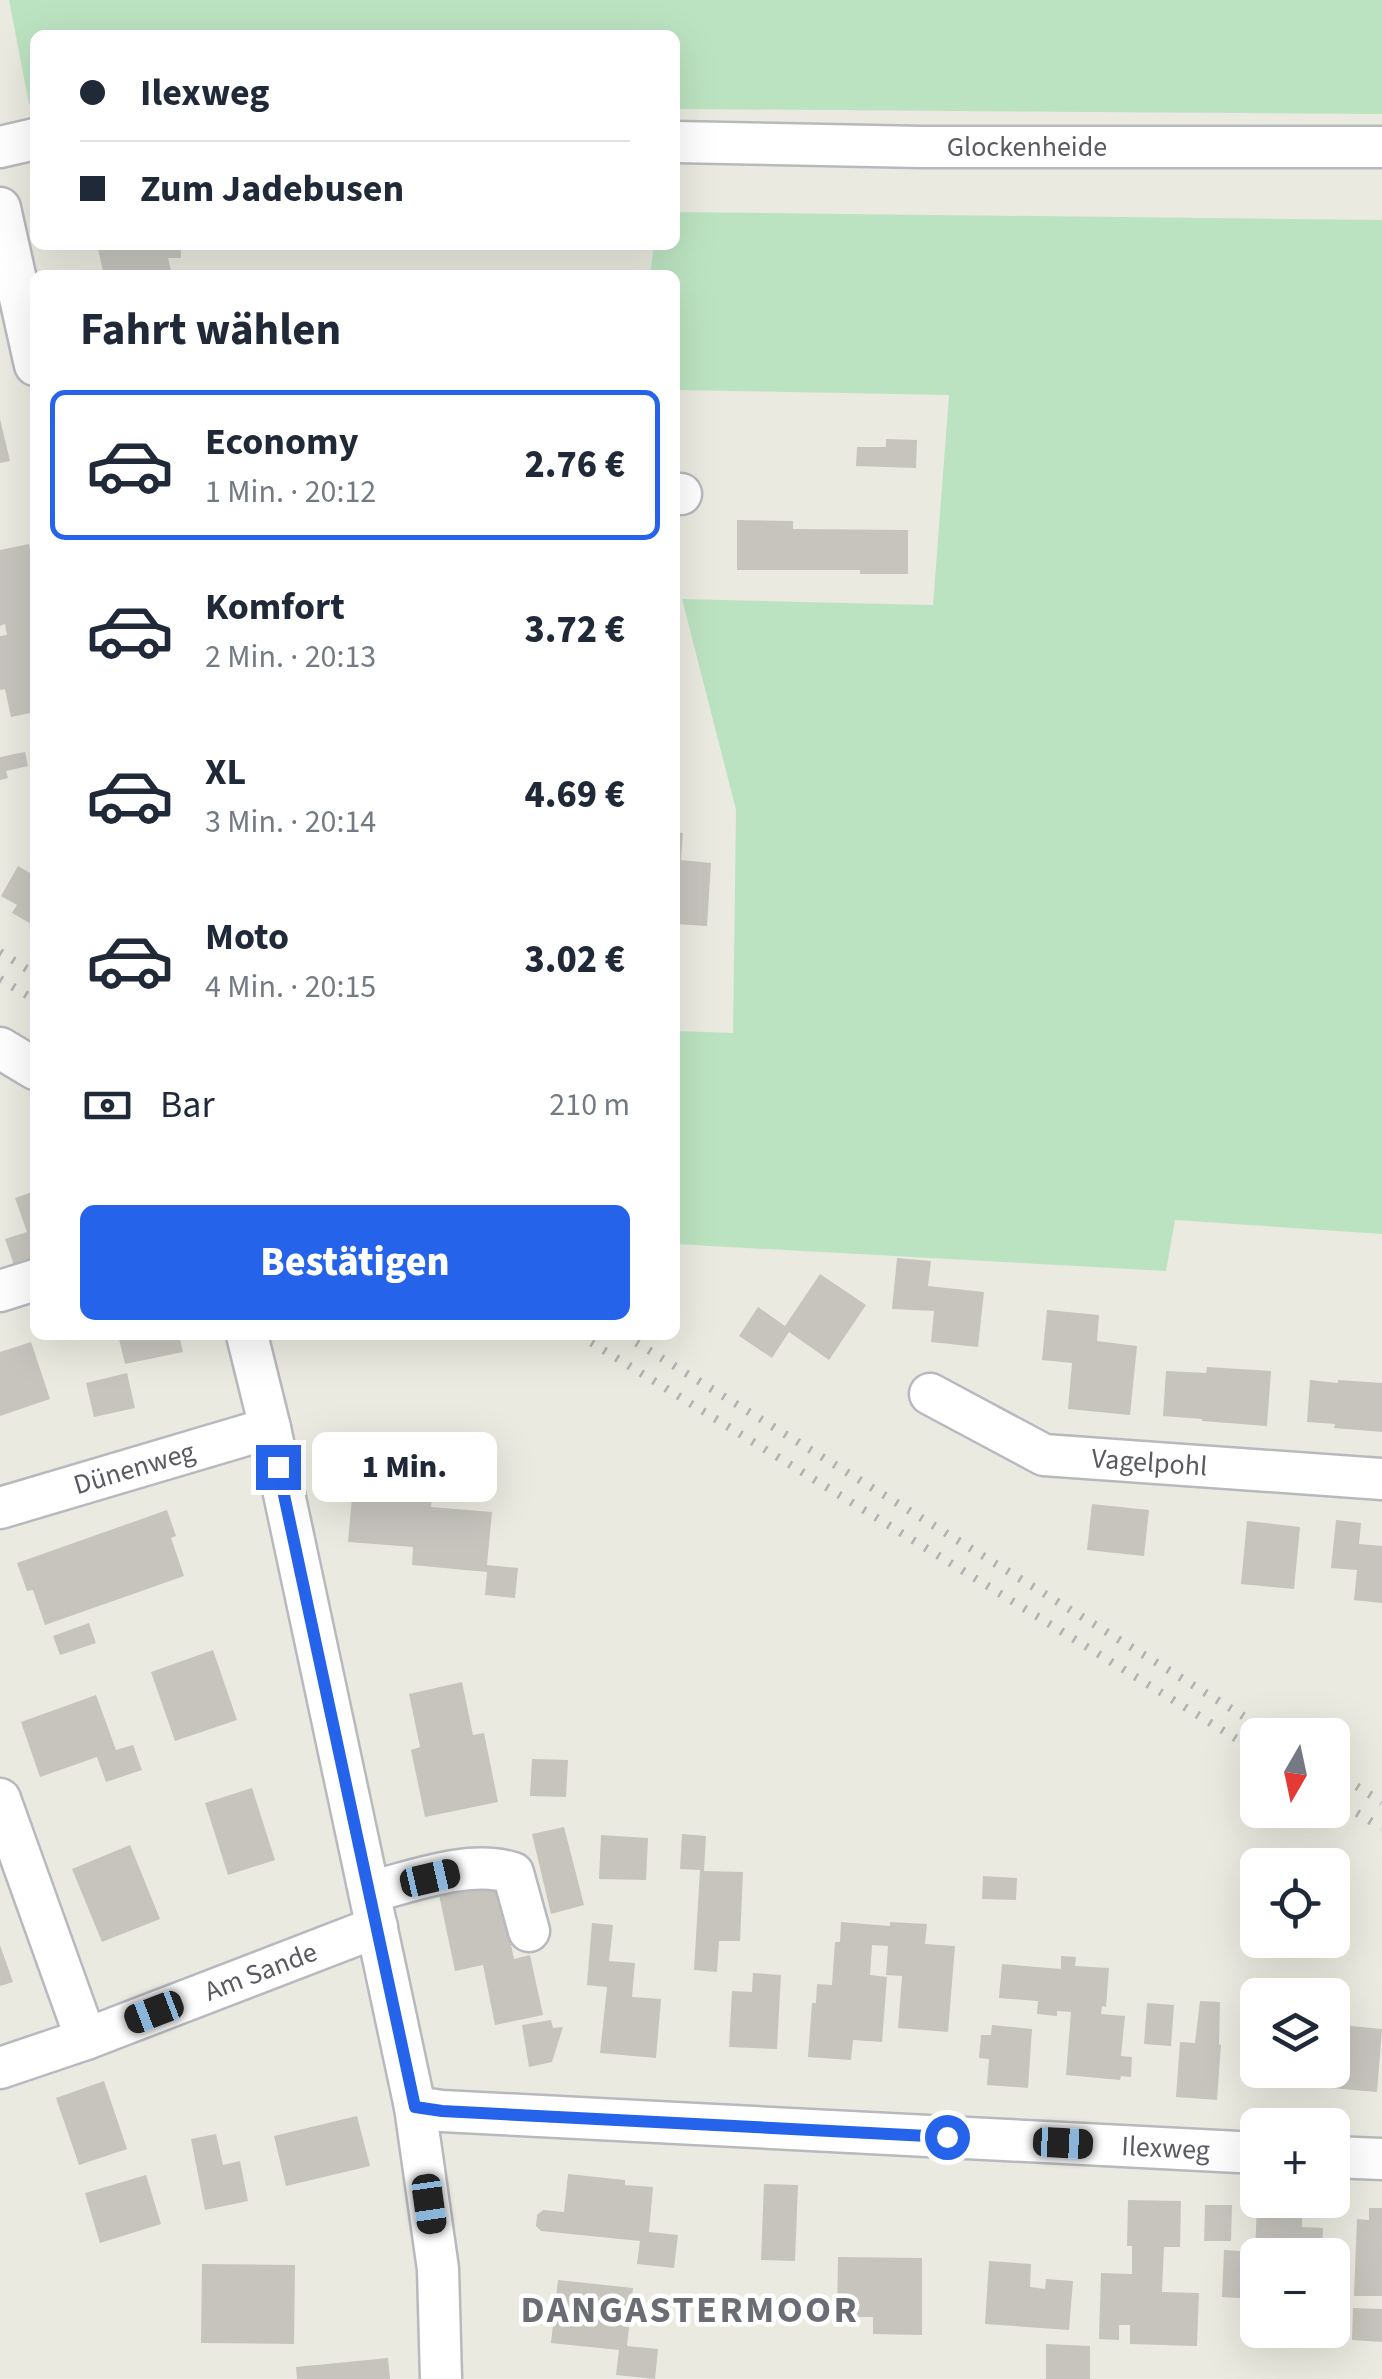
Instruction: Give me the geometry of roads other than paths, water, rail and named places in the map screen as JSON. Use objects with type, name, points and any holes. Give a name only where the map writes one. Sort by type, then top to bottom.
[{"type":"street","points":[[0,147],[30,140]]},
{"type":"street","name":"Glockenheide","points":[[680,142],[922,148],[1382,146]]},
{"type":"street","points":[[0,208],[30,343]]},
{"type":"street","points":[[0,1048],[30,1066]]},
{"type":"street","points":[[0,1291],[30,1282]]},
{"type":"street","points":[[248,1340],[415,2107],[438,2269],[441,2379]]},
{"type":"street","name":"Vagelpohl","points":[[930,1394],[1044,1455],[1382,1480]]},
{"type":"street","name":"Dünenweg","points":[[0,1508],[270,1428]]},
{"type":"street","points":[[0,1799],[86,2038]]},
{"type":"street","name":"Am Sande","points":[[0,2068],[86,2038],[468,1869],[496,1867],[512,1872],[529,1931]]},
{"type":"street","name":"Ilexweg","points":[[415,2107],[1240,2152]]},
{"type":"street","points":[[1350,2158],[1382,2159]]},
{"type":"railway","points":[[0,952],[30,971]]},
{"type":"railway","points":[[0,979],[30,997]]},
{"type":"railway","points":[[587,1340],[1240,1741]]},
{"type":"railway","points":[[632,1340],[1246,1718]]},
{"type":"railway","points":[[1350,1782],[1382,1802]]},
{"type":"railway","points":[[1350,1809],[1382,1828]]},
{"type":"district","name":"DANGASTERMOOR","points":[[690,2310]]}]
